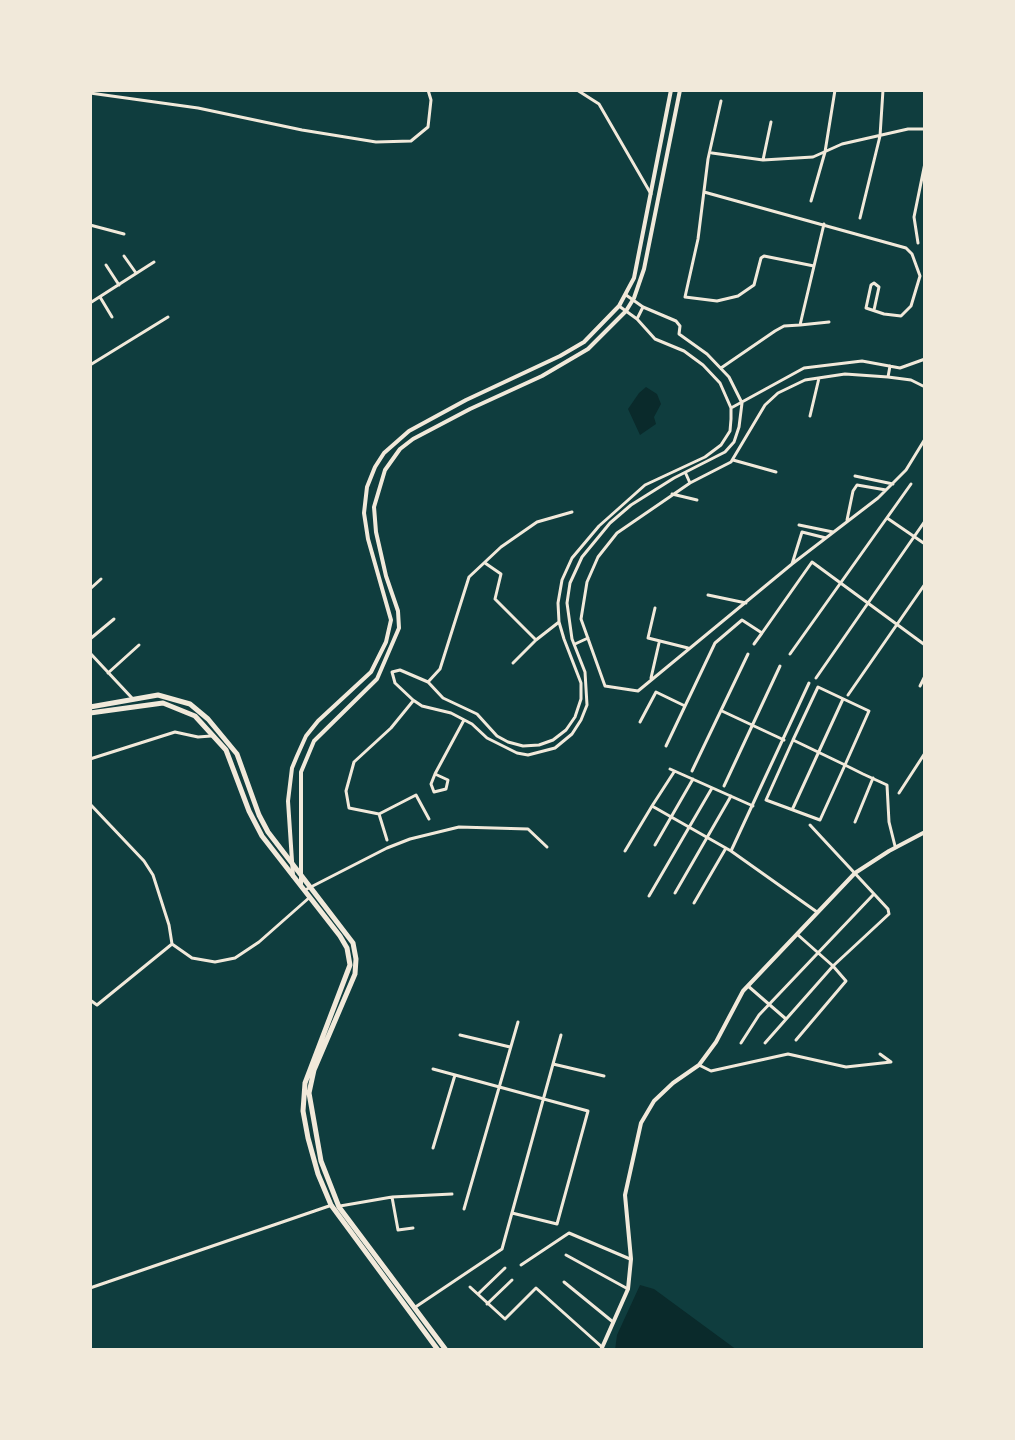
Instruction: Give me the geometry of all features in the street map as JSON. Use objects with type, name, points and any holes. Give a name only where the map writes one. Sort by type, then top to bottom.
[{"type":"main road","points":[[90,710],[132,698],[158,695],[182,701],[208,719],[232,745],[259,815],[301,877],[310,897],[347,948],[350,965],[311,1062],[303,1094],[308,1138],[331,1205],[438,1350]]},
{"type":"main road","points":[[90,710],[163,703],[195,716],[226,750],[255,823],[293,876],[353,943],[355,974],[314,1070],[309,1093],[321,1161],[339,1207],[446,1350]]},
{"type":"street","points":[[90,93],[198,108],[376,142],[411,141],[428,127],[431,100],[428,90]]},
{"type":"street","points":[[577,90],[599,104],[651,194]]},
{"type":"street","points":[[293,876],[290,784],[292,768],[303,740],[318,721],[363,681],[386,642],[390,612],[378,579],[364,513],[367,487],[384,453],[401,436],[584,342],[619,306],[634,278],[671,90]]},
{"type":"street","points":[[301,877],[301,772],[314,741],[377,679],[399,621],[382,561],[374,507],[379,483],[392,459],[413,439],[542,376],[588,349],[626,311],[633,300],[647,253],[680,90]]},
{"type":"street","points":[[811,201],[825,152],[835,90]]},
{"type":"street","points":[[860,218],[880,136],[883,90]]},
{"type":"street","points":[[721,101],[685,297],[717,301],[738,296],[754,285],[764,256],[814,266]]},
{"type":"street","points":[[763,160],[771,122]]},
{"type":"street","points":[[710,153],[763,160],[813,157],[842,144],[908,129],[925,129]]},
{"type":"street","points":[[918,243],[914,217],[925,163]]},
{"type":"street","points":[[704,192],[906,248],[912,254],[920,276],[911,306],[901,316],[874,310],[866,307],[874,283],[879,287],[874,310]]},
{"type":"street","points":[[800,325],[824,224]]},
{"type":"street","points":[[90,225],[124,234]]},
{"type":"street","points":[[124,256],[136,273]]},
{"type":"street","points":[[90,303],[154,262]]},
{"type":"street","points":[[106,265],[119,285]]},
{"type":"street","points":[[392,672],[395,683],[422,706],[439,708],[464,720],[487,738],[517,753],[528,755],[555,748],[572,734],[581,720],[587,705],[588,689],[567,612],[570,583],[582,557],[631,505],[677,477],[715,459],[734,442],[742,414],[742,403],[729,377],[707,354],[679,334],[680,326],[676,321],[643,307],[626,295]]},
{"type":"street","points":[[100,297],[112,317]]},
{"type":"street","points":[[376,663],[392,672],[400,670],[428,682],[443,698],[477,714],[497,736],[508,742],[523,746],[553,740],[566,730],[575,717],[581,699],[577,669],[559,622],[562,580],[572,558],[586,539],[645,485],[705,457],[721,445],[730,431],[731,408],[720,383],[684,351],[655,339],[637,319],[619,306]]},
{"type":"street","points":[[637,319],[643,307]]},
{"type":"street","points":[[90,365],[168,317]]},
{"type":"street","points":[[721,368],[784,326],[829,322]]},
{"type":"street","points":[[731,408],[804,368],[862,361],[900,368],[925,359]]},
{"type":"street","points":[[888,377],[890,366]]},
{"type":"street","points":[[898,378],[900,368]]},
{"type":"street","points":[[925,387],[911,380],[845,374],[805,380],[765,405],[733,460],[672,494],[617,533],[598,557],[587,582],[581,619],[605,686],[635,692],[893,484],[906,470],[925,439]]},
{"type":"street","points":[[810,416],[819,378]]},
{"type":"street","points":[[733,460],[776,472]]},
{"type":"street","points":[[675,470],[680,489]]},
{"type":"street","points":[[685,473],[690,483]]},
{"type":"street","points":[[855,476],[893,484]]},
{"type":"street","points":[[790,654],[911,484]]},
{"type":"street","points":[[847,520],[857,485],[886,490]]},
{"type":"street","points":[[672,494],[697,500]]},
{"type":"street","points":[[428,682],[440,669],[469,577],[537,522],[572,512]]},
{"type":"street","points":[[887,518],[925,544]]},
{"type":"street","points":[[816,678],[925,521]]},
{"type":"street","points":[[799,525],[833,532]]},
{"type":"street","points":[[792,564],[802,532],[826,538]]},
{"type":"street","points":[[485,562],[501,574],[495,599],[536,640]]},
{"type":"street","points":[[754,644],[812,562],[925,645]]},
{"type":"street","points":[[90,589],[101,579]]},
{"type":"street","points":[[848,695],[925,584]]},
{"type":"street","points":[[708,595],[746,603]]},
{"type":"street","points":[[655,608],[648,638],[690,649]]},
{"type":"street","points":[[559,613],[567,612]]},
{"type":"street","points":[[90,639],[114,619]]},
{"type":"street","points":[[666,746],[715,643],[742,620],[762,633]]},
{"type":"street","points":[[513,663],[559,622]]},
{"type":"street","points":[[575,644],[588,638]]},
{"type":"street","points":[[651,678],[659,641]]},
{"type":"street","points":[[108,673],[139,645]]},
{"type":"street","points":[[580,656],[592,650]]},
{"type":"street","points":[[90,653],[132,698]]},
{"type":"street","points":[[692,771],[748,654]]},
{"type":"street","points":[[724,786],[780,666]]},
{"type":"street","points":[[922,688],[925,676]]},
{"type":"street","points":[[731,851],[809,683]]},
{"type":"street","points":[[818,687],[843,699],[869,711],[820,820],[766,800],[818,687]]},
{"type":"street","points":[[640,722],[656,692],[685,706]]},
{"type":"street","points":[[439,708],[443,698]]},
{"type":"street","points":[[793,810],[843,699]]},
{"type":"street","points":[[413,700],[391,728],[354,762],[346,791],[349,808],[379,814],[416,795],[429,819]]},
{"type":"street","points":[[722,711],[784,740]]},
{"type":"street","points":[[435,774],[448,780],[446,789],[434,792],[431,789],[435,774],[464,720]]},
{"type":"street","points":[[90,759],[175,732],[198,737],[214,735]]},
{"type":"street","points":[[793,740],[887,785],[889,822],[896,847]]},
{"type":"street","points":[[899,793],[925,753]]},
{"type":"street","points":[[625,851],[672,770],[753,806]]},
{"type":"street","points":[[855,822],[873,778]]},
{"type":"street","points":[[655,845],[693,779]]},
{"type":"street","points":[[649,896],[712,788]]},
{"type":"street","points":[[675,893],[731,796]]},
{"type":"street","points":[[90,804],[144,861],[153,875],[172,944],[192,958],[215,962],[235,958],[259,942],[310,897]]},
{"type":"street","points":[[652,806],[731,851],[817,912]]},
{"type":"street","points":[[379,814],[387,840]]},
{"type":"street","points":[[765,1043],[833,966],[889,914],[888,909],[810,825]]},
{"type":"street","points":[[305,887],[410,839],[459,827],[528,829],[547,847]]},
{"type":"street","points":[[470,1287],[502,1318],[506,1318],[536,1288],[602,1349],[628,1289],[631,1259],[625,1195],[641,1123],[654,1101],[699,1065],[748,986],[855,873],[925,832]]},
{"type":"street","points":[[292,846],[301,850]]},
{"type":"street","points":[[694,903],[726,848]]},
{"type":"street","points":[[741,1043],[769,1005],[873,895]]},
{"type":"street","points":[[796,1040],[846,981],[798,935]]},
{"type":"street","points":[[90,1000],[97,1005],[172,944]]},
{"type":"street","points":[[748,986],[786,1019]]},
{"type":"street","points":[[464,1209],[518,1022]]},
{"type":"street","points":[[460,1035],[510,1047]]},
{"type":"street","points":[[407,1312],[502,1249],[561,1035]]},
{"type":"street","points":[[699,1065],[711,1071],[788,1054],[846,1067],[891,1062],[880,1054]]},
{"type":"street","points":[[553,1064],[604,1076]]},
{"type":"street","points":[[433,1069],[588,1111],[557,1224],[512,1213]]},
{"type":"street","points":[[433,1148],[455,1075]]},
{"type":"street","points":[[90,1288],[331,1205],[339,1207],[392,1197],[452,1194]]},
{"type":"street","points":[[392,1197],[398,1230],[413,1228]]},
{"type":"street","points":[[521,1265],[569,1233],[631,1259]]},
{"type":"street","points":[[566,1255],[628,1289]]},
{"type":"street","points":[[478,1294],[505,1268]]},
{"type":"street","points":[[487,1304],[512,1280]]},
{"type":"street","points":[[564,1282],[613,1322]]},
{"type":"water","points":[[646,387],[657,394],[661,404],[654,417],[656,424],[640,435],[628,409]]},
{"type":"water","points":[[640,1285],[654,1289],[737,1350],[615,1350],[617,1335]]}]
